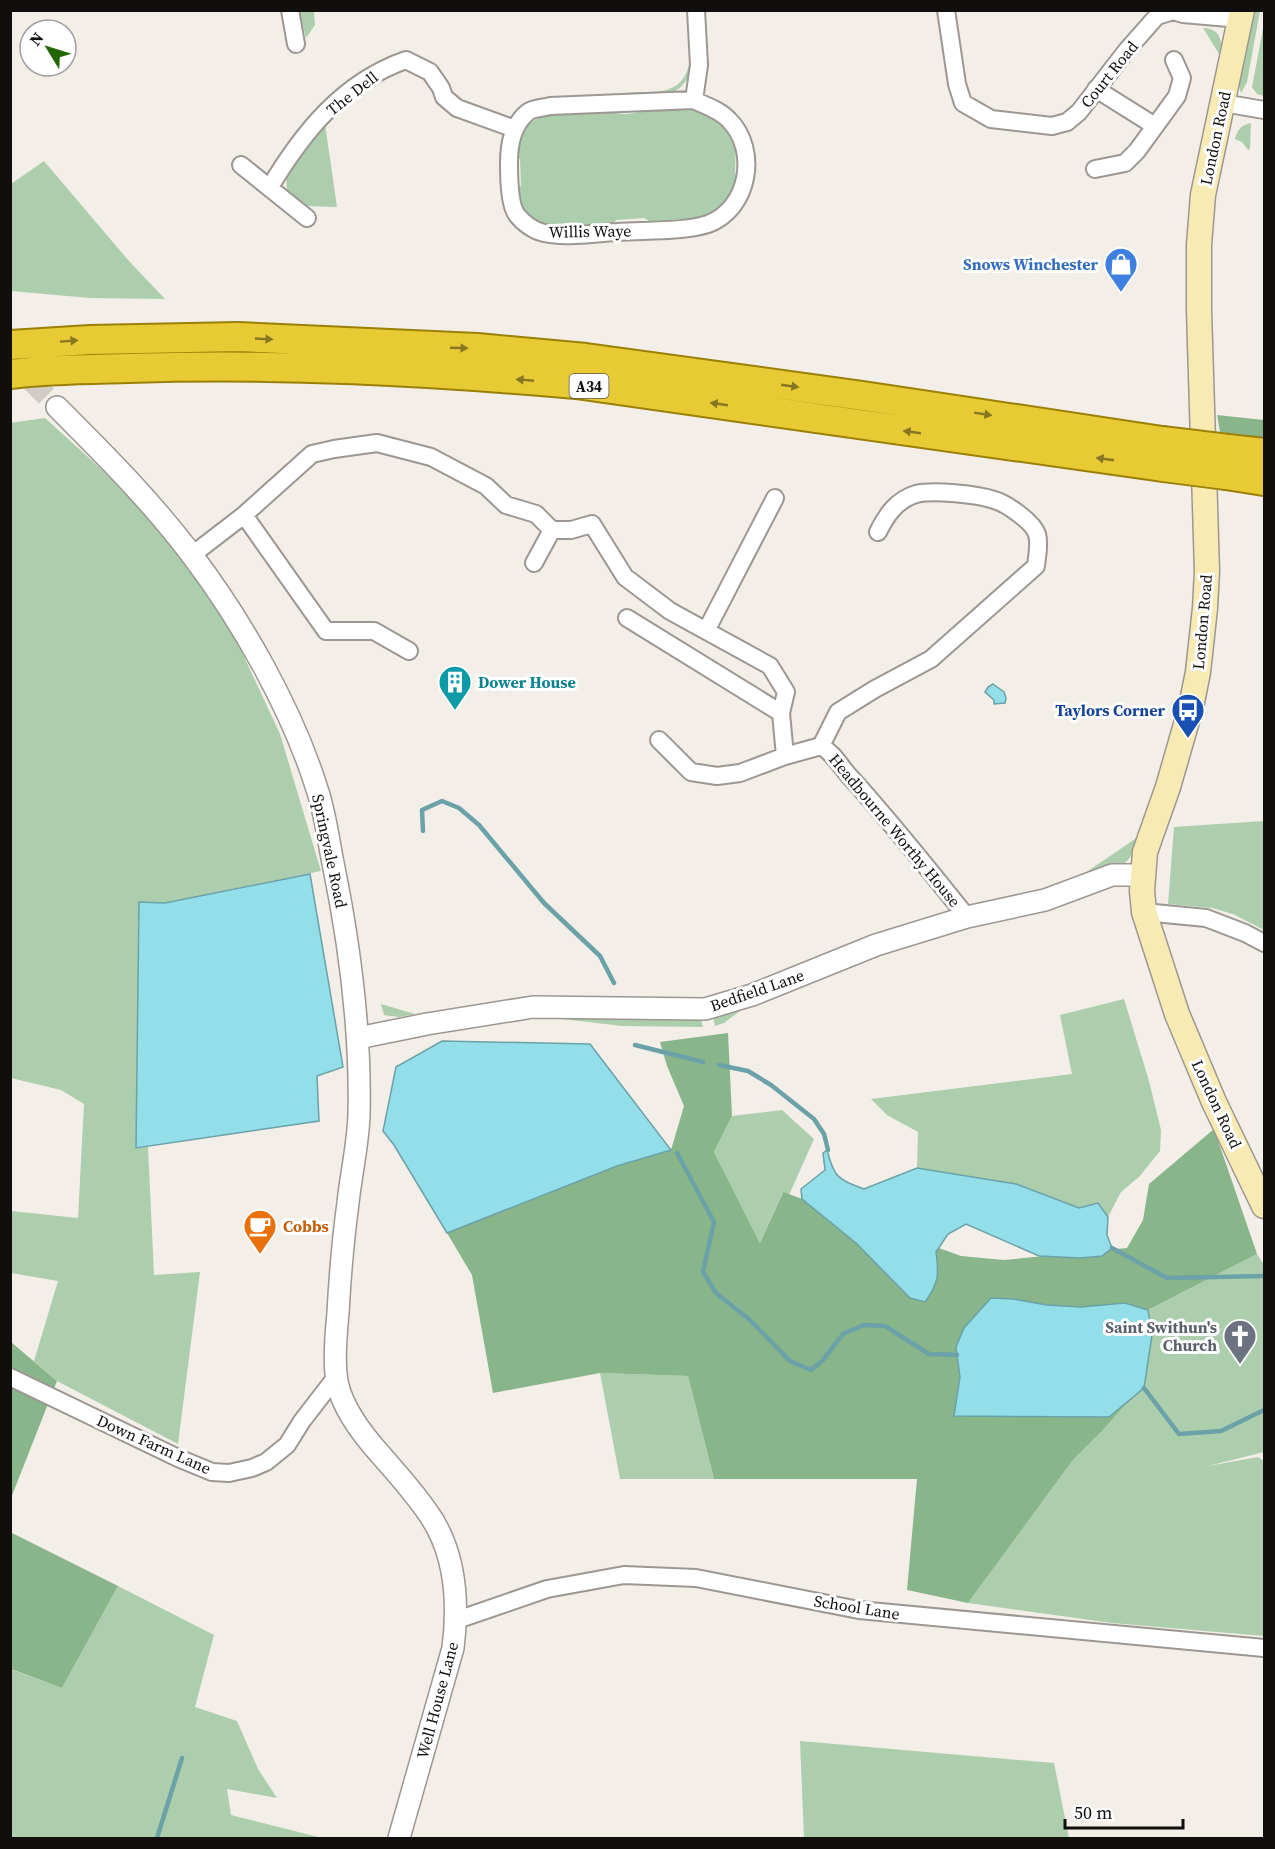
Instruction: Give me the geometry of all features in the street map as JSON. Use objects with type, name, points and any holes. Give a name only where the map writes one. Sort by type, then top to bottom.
[{"type":"highway","name":"A34","points":[[10,345],[90,340],[238,338],[477,348],[586,358],[839,392],[1162,454]]},
{"type":"highway","name":"A34","points":[[10,374],[221,365],[402,370],[576,384],[1227,462],[1264,481]]},
{"type":"highway","name":"A34","points":[[1227,462],[1264,453]]},
{"type":"main road","name":"London Road","points":[[1241,15],[1203,195],[1199,245],[1206,526],[1205,608],[1198,672],[1191,707],[1161,812],[1145,852],[1142,875],[1144,912],[1177,1014],[1214,1102],[1264,1206]]},
{"type":"street","points":[[290,10],[297,44]]},
{"type":"street","points":[[694,100],[699,65],[696,10]]},
{"type":"street","name":"Court Road","points":[[946,10],[957,84],[963,103],[991,119],[1052,126],[1068,122],[1079,112],[1157,16],[1173,11],[1183,14],[1241,15]]},
{"type":"street","name":"The Dell","points":[[270,187],[286,159],[308,129],[342,97],[376,73],[406,60],[430,72],[444,97],[457,108],[515,129]]},
{"type":"street","points":[[1095,169],[1125,163],[1137,151],[1178,96],[1182,78],[1174,60]]},
{"type":"street","points":[[1096,89],[1155,126]]},
{"type":"street","name":"Willis Waye","points":[[694,100],[719,112],[730,121],[746,147],[747,172],[742,188],[724,214],[709,223],[687,228],[564,234],[543,233],[532,228],[516,214],[508,181],[509,145],[515,129],[529,111],[550,106],[694,100]]},
{"type":"street","points":[[1222,102],[1264,110]]},
{"type":"street","points":[[241,165],[307,218]]},
{"type":"street","name":"Springvale Road","points":[[57,407],[141,493],[192,555],[240,626],[274,688],[300,744],[318,792],[343,911],[352,968],[358,1038],[359,1116],[342,1247],[336,1377]]},
{"type":"street","points":[[192,555],[244,515],[312,454],[334,448],[377,443],[431,457],[486,486],[506,505],[536,514],[552,530],[571,530],[592,524],[625,578],[670,611],[770,666],[786,692],[781,712],[785,756]]},
{"type":"street","name":"Headbourne Worthy House","points":[[659,740],[691,772],[717,776],[740,773],[785,756],[821,746],[838,712],[931,659],[1036,566],[1039,544],[1036,531],[1025,519],[995,500],[945,492],[915,495],[889,511],[878,532]]},
{"type":"street","points":[[706,631],[775,498]]},
{"type":"street","points":[[244,515],[326,631],[374,631],[409,651]]},
{"type":"street","points":[[534,563],[552,530]]},
{"type":"street","points":[[627,618],[781,712]]},
{"type":"street","name":"Headbourne Worthy House","points":[[821,746],[832,753],[845,772],[967,916]]},
{"type":"street","name":"Bedfield Lane","points":[[358,1038],[533,1007],[705,1009],[752,994],[876,945],[967,916],[1045,900],[1112,875],[1142,875]]},
{"type":"street","points":[[1144,912],[1206,918],[1264,943]]},
{"type":"street","name":"Down Farm Lane","points":[[10,1377],[178,1458],[212,1472],[229,1473],[266,1462],[287,1445],[302,1421],[336,1377]]},
{"type":"street","name":"Well House Lane","points":[[336,1377],[346,1406],[359,1429],[427,1511],[440,1535],[449,1559],[457,1620],[453,1648],[399,1839]]},
{"type":"street","name":"School Lane","points":[[457,1620],[547,1589],[624,1575],[696,1578],[859,1610],[1264,1648]]},
{"type":"green space","points":[[299,11],[314,11],[315,25],[306,38]]},
{"type":"green space","points":[[1253,11],[1260,11],[1247,82],[1241,93],[1236,76]]},
{"type":"green space","points":[[1264,23],[1264,96],[1257,94],[1252,87]]},
{"type":"green space","points":[[1203,28],[1213,30],[1219,36],[1221,44],[1219,54]]},
{"type":"green space","points":[[689,65],[691,66],[686,80],[682,86],[671,93],[649,96],[631,92],[655,92],[672,88],[685,76]]},
{"type":"green space","points":[[693,107],[713,115],[736,140],[735,173],[737,181],[723,206],[712,213],[695,218],[651,222],[644,218],[616,220],[613,225],[565,227],[540,224],[523,212],[517,194],[521,185],[520,159],[515,155],[525,128],[536,119],[564,113],[607,110],[627,114],[647,108]]},
{"type":"green space","points":[[1251,123],[1250,149],[1248,150],[1242,142],[1235,139],[1240,128]]},
{"type":"green space","points":[[325,124],[337,207],[305,206],[287,192],[286,175]]},
{"type":"green space","points":[[44,161],[128,260],[165,299],[90,298],[11,291],[11,184]]},
{"type":"green space","points":[[1217,415],[1264,420],[1264,438],[1220,432]]},
{"type":"green space","points":[[45,418],[131,496],[183,552],[227,620],[280,734],[321,871],[164,903],[139,903],[136,1148],[148,1147],[154,1275],[200,1272],[178,1444],[57,1381],[34,1361],[58,1281],[11,1273],[11,1211],[78,1218],[84,1104],[61,1090],[11,1078],[10,423]]},
{"type":"green space","points":[[1264,821],[1264,930],[1233,914],[1212,908],[1168,904],[1174,827]]},
{"type":"green space","points":[[1138,837],[1131,855],[1124,863],[1108,871],[1085,873]]},
{"type":"green space","points":[[1124,999],[1161,1130],[1160,1151],[1139,1177],[1121,1192],[1108,1217],[1098,1203],[1079,1208],[1016,1184],[917,1168],[918,1132],[887,1115],[871,1099],[1072,1074],[1060,1015]]},
{"type":"green space","points":[[381,1004],[415,1014],[399,1017],[384,1015]]},
{"type":"green space","points":[[744,1008],[724,1023],[715,1026],[713,1016]]},
{"type":"green space","points":[[560,1015],[700,1016],[703,1027],[622,1026],[563,1019]]},
{"type":"green space","points":[[728,1033],[732,1116],[714,1152],[760,1243],[783,1192],[961,1256],[1004,1260],[1127,1248],[1143,1220],[1149,1184],[1214,1129],[1257,1254],[1148,1310],[1152,1335],[1145,1382],[1073,1460],[968,1603],[907,1590],[917,1479],[714,1479],[688,1376],[600,1373],[493,1393],[472,1275],[447,1233],[617,1166],[671,1150],[684,1106],[667,1066],[660,1042]]},
{"type":"green space","points":[[782,1110],[814,1139],[789,1195],[782,1193],[760,1243],[714,1152],[732,1116]]},
{"type":"green space","points":[[1257,1254],[1264,1265],[1264,1452],[1208,1466],[1258,1457],[1264,1461],[1264,1636],[1112,1623],[968,1603],[1073,1460],[1100,1433],[1152,1335],[1148,1310]]},
{"type":"green space","points":[[11,1342],[57,1381],[11,1498]]},
{"type":"green space","points":[[600,1373],[688,1376],[714,1479],[620,1479]]},
{"type":"green space","points":[[10,1532],[118,1586],[62,1688],[11,1669]]},
{"type":"green space","points":[[118,1586],[214,1635],[195,1707],[237,1721],[258,1769],[277,1798],[227,1789],[231,1815],[322,1838],[11,1838],[10,1669],[62,1688]]},
{"type":"green space","points":[[800,1741],[1054,1763],[1069,1838],[804,1838]]},
{"type":"water","points":[[993,684],[1004,692],[1005,703],[994,704],[994,700],[985,692]]},
{"type":"water","points":[[310,874],[343,1067],[317,1076],[319,1121],[136,1148],[139,902],[165,903]]},
{"type":"water","points":[[442,1041],[590,1044],[671,1150],[617,1166],[447,1233],[394,1145],[383,1131],[396,1067]]},
{"type":"water","points":[[827,1150],[838,1176],[864,1189],[917,1168],[1016,1184],[1079,1208],[1098,1203],[1108,1217],[1107,1235],[1112,1248],[1102,1256],[1080,1258],[1039,1256],[966,1224],[948,1234],[936,1252],[937,1278],[925,1302],[910,1298],[856,1243],[802,1199],[801,1189],[825,1170],[823,1153]]},
{"type":"water","points":[[991,1298],[1081,1307],[1125,1303],[1148,1310],[1152,1335],[1144,1388],[1109,1417],[954,1416],[960,1377],[956,1347],[964,1328]]},
{"type":"waterway","points":[[423,831],[422,810],[442,801],[459,808],[479,825],[544,903],[600,956],[614,983]]},
{"type":"waterway","points":[[635,1045],[703,1062]]},
{"type":"waterway","points":[[719,1065],[748,1071],[771,1085],[814,1119],[824,1134],[828,1150]]},
{"type":"waterway","points":[[677,1153],[714,1222],[703,1272],[716,1293],[750,1320],[790,1361],[811,1370],[822,1361],[843,1334],[864,1325],[885,1326],[929,1354],[957,1355]]},
{"type":"waterway","points":[[1112,1248],[1167,1278],[1264,1276]]},
{"type":"waterway","points":[[1144,1388],[1179,1434],[1221,1431],[1264,1410]]},
{"type":"waterway","points":[[157,1838],[182,1758]]},
{"type":"tunnel","points":[[10,359],[57,407]]},
{"type":"place","name":"Snows Winchester","points":[[1121,293]]},
{"type":"place","name":"Dower House","points":[[455,711]]},
{"type":"place","name":"Taylors Corner","points":[[1188,739]]},
{"type":"place","name":"Cobbs","points":[[260,1255]]},
{"type":"place","name":"Saint Swithun's Church","points":[[1240,1365]]}]
